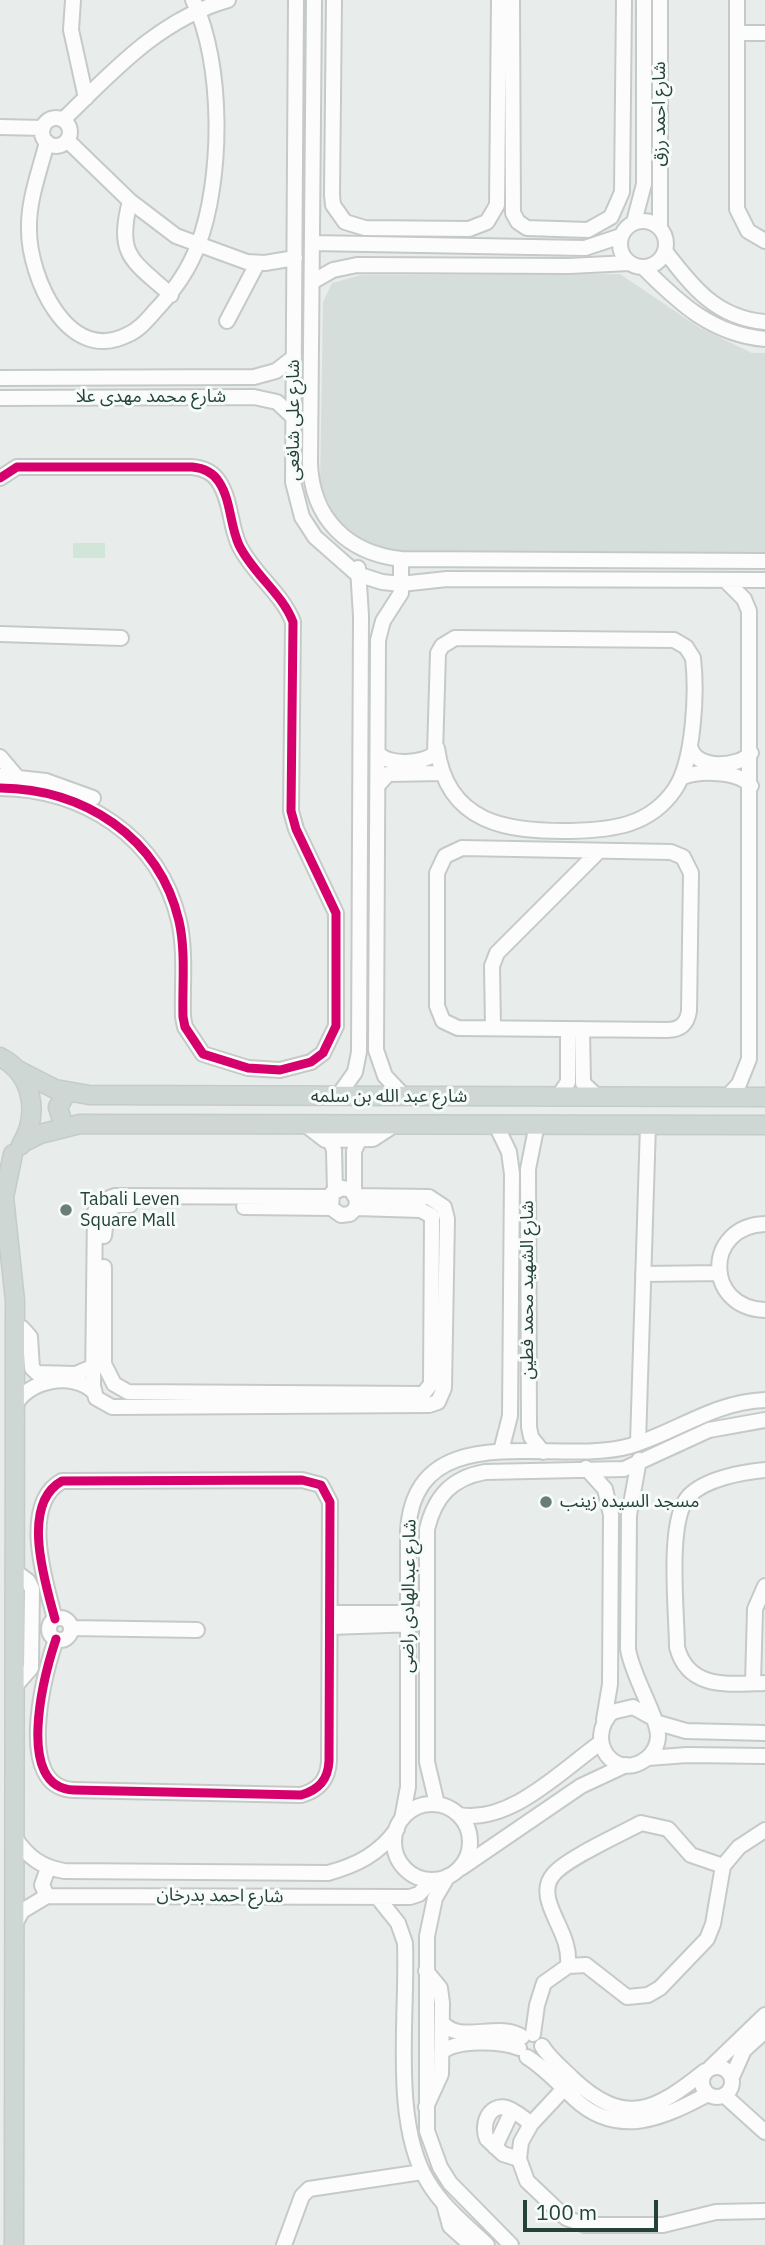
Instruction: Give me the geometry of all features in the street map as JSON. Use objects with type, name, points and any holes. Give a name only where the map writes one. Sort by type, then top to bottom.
[{"type":"main road","name":"شارع عبد الله بن سلمه","points":[[6,1060],[36,1081],[67,1092],[89,1095],[765,1097]]},
{"type":"main road","points":[[6,1060],[27,1083],[32,1106],[29,1129],[12,1153],[2,1197],[14,1281],[15,1327],[16,1685],[8,1769],[15,1838],[15,1924],[7,2038],[13,2245]]},
{"type":"main road","points":[[64,1127],[58,1107],[67,1092]]},
{"type":"main road","points":[[423,1097],[423,1124]]},
{"type":"main road","name":"شارع عبد الله بن سلمه","points":[[12,1153],[64,1127],[80,1124],[765,1125]]},
{"type":"street","points":[[73,0],[71,30],[86,98]]},
{"type":"street","points":[[63,120],[162,28],[196,4],[228,0]]},
{"type":"street","points":[[281,0],[296,6]]},
{"type":"street","name":"شارع على شافعى","points":[[314,0],[310,463],[313,490],[319,506],[338,530],[368,553],[401,559],[765,561]]},
{"type":"street","points":[[334,0],[333,205],[345,222],[355,227],[417,228],[478,227],[487,222],[497,205],[499,0]]},
{"type":"street","points":[[512,0],[513,213],[518,222],[527,228],[588,230],[611,216],[622,192],[624,0]]},
{"type":"street","name":"شارع احمد رزق","points":[[634,222],[644,184],[644,0]]},
{"type":"street","name":"شارع احمد رزق","points":[[660,0],[660,227]]},
{"type":"street","points":[[737,0],[737,208],[748,231],[765,241]]},
{"type":"street","points":[[67,140],[70,129],[63,120],[51,119],[45,135],[30,209],[29,246],[39,282],[58,314],[83,336],[112,340],[139,328],[171,295],[198,246],[211,187],[215,120],[209,52],[196,4]]},
{"type":"street","name":"شارع على شافعى","points":[[296,6],[293,482],[302,517],[315,537],[357,574],[374,581],[401,584],[447,579],[765,580]]},
{"type":"street","points":[[737,33],[765,33]]},
{"type":"street","points":[[0,127],[45,135],[55,145],[67,140]]},
{"type":"street","points":[[67,140],[130,201],[176,236],[198,246],[257,264],[295,258]]},
{"type":"street","points":[[130,201],[123,228],[127,249],[132,259],[171,295]]},
{"type":"street","points":[[312,243],[585,248],[621,236],[634,222],[652,222],[660,227],[664,234],[665,251],[661,260],[636,265],[357,265],[333,270],[312,282]]},
{"type":"street","points":[[417,228],[417,246]]},
{"type":"street","points":[[621,236],[622,256],[687,310],[727,331],[765,339]]},
{"type":"street","points":[[665,251],[703,298],[717,308],[740,318],[765,322]]},
{"type":"street","points":[[227,321],[257,264]]},
{"type":"street","points":[[295,326],[311,326]]},
{"type":"street","name":"شارع محمد مهدى علا","points":[[0,378],[254,377],[276,371],[295,357]]},
{"type":"street","name":"شارع محمد مهدى علا","points":[[0,398],[254,397],[277,402],[294,418]]},
{"type":"street","points":[[0,478],[17,467],[192,467],[207,470],[222,487],[232,527],[245,556],[286,608],[293,622],[292,811],[296,829],[336,913],[336,1026],[332,1041],[323,1053],[311,1062],[280,1070],[247,1068],[209,1057],[198,1050],[183,1017],[183,919],[162,876],[143,849],[119,826],[91,808],[61,795],[5,781],[0,757]]},
{"type":"street","points":[[338,1096],[355,1072],[359,1052],[361,616],[357,574],[360,562],[368,553]]},
{"type":"street","points":[[401,559],[401,593],[379,629],[376,1050],[385,1076],[404,1096]]},
{"type":"street","points":[[725,580],[744,599],[749,611],[758,733],[751,753],[757,919],[749,1059],[739,1084],[727,1097]]},
{"type":"street","points":[[0,634],[121,638]]},
{"type":"street","points":[[463,638],[667,640],[680,643],[690,652],[694,665],[691,748],[683,776],[658,808],[635,823],[609,830],[530,832],[501,827],[474,812],[443,773],[437,748],[438,653],[448,641],[463,638]]},
{"type":"street","points":[[378,785],[388,774],[418,766],[432,756],[437,748]]},
{"type":"street","points":[[691,748],[695,758],[704,762],[739,762],[751,753]]},
{"type":"street","points":[[378,753],[389,761],[443,773]]},
{"type":"street","points":[[683,776],[740,776],[751,786]]},
{"type":"street","points":[[462,848],[671,852],[687,862],[691,873],[689,1015],[681,1027],[672,1030],[493,1028],[453,1027],[443,1021],[438,1011],[437,873],[441,861],[450,852],[462,848]]},
{"type":"street","points":[[493,1028],[491,971],[494,957],[599,851]]},
{"type":"street","points":[[558,1097],[568,1082],[575,1029]]},
{"type":"street","points":[[575,1029],[583,1083],[598,1097]]},
{"type":"street","points":[[303,1123],[317,1137],[330,1140],[373,1139],[396,1124]]},
{"type":"street","name":"شارع الشهيد محمد فطين","points":[[537,1124],[528,1170],[529,1427],[531,1437],[543,1452]]},
{"type":"street","name":"شارع الشهيد محمد فطين","points":[[496,1125],[509,1152],[512,1174],[510,1416],[501,1451]]},
{"type":"street","points":[[643,1125],[645,1186],[640,1465],[629,1515],[628,1649],[631,1667],[658,1735],[656,1748],[648,1758]]},
{"type":"street","points":[[330,1140],[334,1150],[332,1199],[341,1216],[350,1214],[355,1199],[354,1150],[359,1140]]},
{"type":"street","points":[[94,1392],[99,1364],[105,1215],[116,1205],[174,1201],[332,1199],[347,1188],[355,1199]]},
{"type":"street","points":[[99,1364],[114,1384],[135,1393],[247,1400],[434,1404],[442,1398],[444,1388],[439,1290],[446,1213],[440,1202],[429,1197],[355,1199]]},
{"type":"street","points":[[765,1224],[741,1229],[731,1237],[723,1248],[720,1273],[723,1286],[740,1305],[765,1310]]},
{"type":"street","points":[[643,1274],[720,1273]]},
{"type":"street","points":[[15,1327],[22,1328],[30,1337],[34,1378],[15,1406]]},
{"type":"street","points":[[34,1378],[76,1374],[99,1364]]},
{"type":"street","points":[[34,1378],[75,1382],[94,1392],[100,1403],[112,1407],[247,1400]]},
{"type":"street","name":"شارع عبدالهادى راضى","points":[[399,1824],[408,1787],[409,1514],[423,1485],[446,1463],[459,1457],[501,1451],[589,1453],[640,1442],[717,1408],[765,1400]]},
{"type":"street","points":[[459,1457],[468,1475],[507,1470],[605,1472],[640,1465],[709,1430],[765,1420]]},
{"type":"street","points":[[587,1472],[589,1453]]},
{"type":"street","points":[[765,1470],[738,1474],[698,1488],[687,1498],[677,1524],[677,1647],[680,1659],[695,1677],[707,1682],[759,1683],[755,1609],[765,1586]]},
{"type":"street","points":[[587,1472],[605,1489],[611,1515],[610,1675],[600,1743],[510,1807],[485,1817],[459,1815],[437,1804],[417,1807],[399,1824],[394,1840],[401,1863],[420,1878],[432,1880],[453,1874],[581,1786],[648,1758],[687,1755],[765,1756]]},
{"type":"street","name":"شارع عبدالهادى راضى","points":[[437,1804],[427,1762],[427,1528],[431,1511],[453,1483],[468,1475]]},
{"type":"street","points":[[73,1479],[302,1480],[321,1485],[330,1502],[328,1771],[318,1787],[301,1794],[61,1790],[51,1784],[43,1774],[40,1763],[40,1697],[53,1629],[40,1552],[41,1504],[52,1486],[73,1479]]},
{"type":"street","points":[[16,1572],[31,1585],[32,1629],[31,1668],[16,1685]]},
{"type":"street","points":[[32,1629],[53,1629],[63,1618],[71,1628],[197,1630]]},
{"type":"street","points":[[330,1620],[427,1618]]},
{"type":"street","points":[[604,1720],[612,1712],[633,1707],[653,1720],[686,1731],[765,1733]]},
{"type":"street","points":[[600,1743],[614,1762],[626,1765]]},
{"type":"street","points":[[459,1815],[466,1825],[470,1849],[429,1916],[424,2111],[432,2149],[450,2183],[511,2245]]},
{"type":"street","points":[[568,1966],[567,1939],[549,1904],[547,1891],[553,1874],[560,1868],[641,1823],[668,1829],[691,1855],[723,1867]]},
{"type":"street","name":"شارع احمد بدرخان","points":[[48,1868],[328,1873],[369,1857],[386,1844],[399,1824]]},
{"type":"street","points":[[529,2044],[544,1983],[568,1966],[586,1965],[628,1997],[648,1995],[660,1988],[711,1932],[723,1867],[739,1847],[765,1830]]},
{"type":"street","points":[[15,1838],[35,1861],[48,1868],[42,1885],[47,1896],[22,1911],[15,1924]]},
{"type":"street","name":"شارع احمد بدرخان","points":[[47,1896],[378,1898],[419,1894],[432,1880]]},
{"type":"street","points":[[378,1898],[398,1923],[405,1943],[408,2132],[422,2172],[444,2204],[487,2245]]},
{"type":"street","points":[[424,2111],[440,2079],[442,2022],[440,1988],[426,1971]]},
{"type":"street","points":[[568,2084],[598,2101],[626,2110],[641,2109],[669,2100],[708,2070],[765,2015]]},
{"type":"street","points":[[442,2022],[454,2031],[508,2031],[529,2044],[600,2116],[631,2122],[655,2119],[708,2094],[724,2095],[765,2132]]},
{"type":"street","points":[[724,2095],[732,2088],[732,2077],[744,2050],[765,2031]]},
{"type":"street","points":[[441,2053],[459,2045],[529,2044]]},
{"type":"street","points":[[708,2070],[720,2066],[732,2077]]},
{"type":"street","points":[[708,2070],[702,2086],[708,2094]]},
{"type":"street","points":[[568,2084],[531,2124],[521,2142],[519,2158],[523,2174],[537,2192],[566,2218],[579,2224],[663,2225],[716,2212],[765,2211]]},
{"type":"street","points":[[519,2158],[503,2154],[485,2136],[488,2116],[499,2108],[512,2111],[531,2124]]},
{"type":"street","points":[[284,2245],[302,2196],[309,2189],[422,2172]]},
{"type":"street","points":[[444,2204],[450,2226],[471,2245]]},
{"type":"shaded area","points":[[620,274],[700,328],[752,353],[765,353],[765,555],[400,553],[365,546],[339,523],[320,486],[323,302],[332,283],[361,275]]},
{"type":"green space","points":[[73,543],[105,543],[105,558],[73,558]]},
{"type":"cycle path","points":[[0,478],[17,467],[192,467],[207,471],[223,489],[239,545],[282,602],[293,622],[291,811],[296,829],[336,913],[336,1026],[323,1053],[311,1062],[280,1070],[248,1068],[203,1054],[185,1027],[179,921],[169,891],[154,864],[135,842],[113,823],[88,808],[60,797],[0,788]]},
{"type":"cycle path","points":[[55,1619],[42,1565],[39,1525],[42,1507],[49,1492],[62,1481],[302,1480],[321,1485],[330,1502],[329,1761],[324,1779],[318,1787],[301,1795],[74,1790],[56,1784],[44,1771],[39,1751],[38,1727],[45,1678],[56,1639]]},
{"type":"place","name":"Tabali Leven Square Mall","points":[[66,1210]]},
{"type":"place","name":"مسجد السيده زينب","points":[[546,1502]]}]
